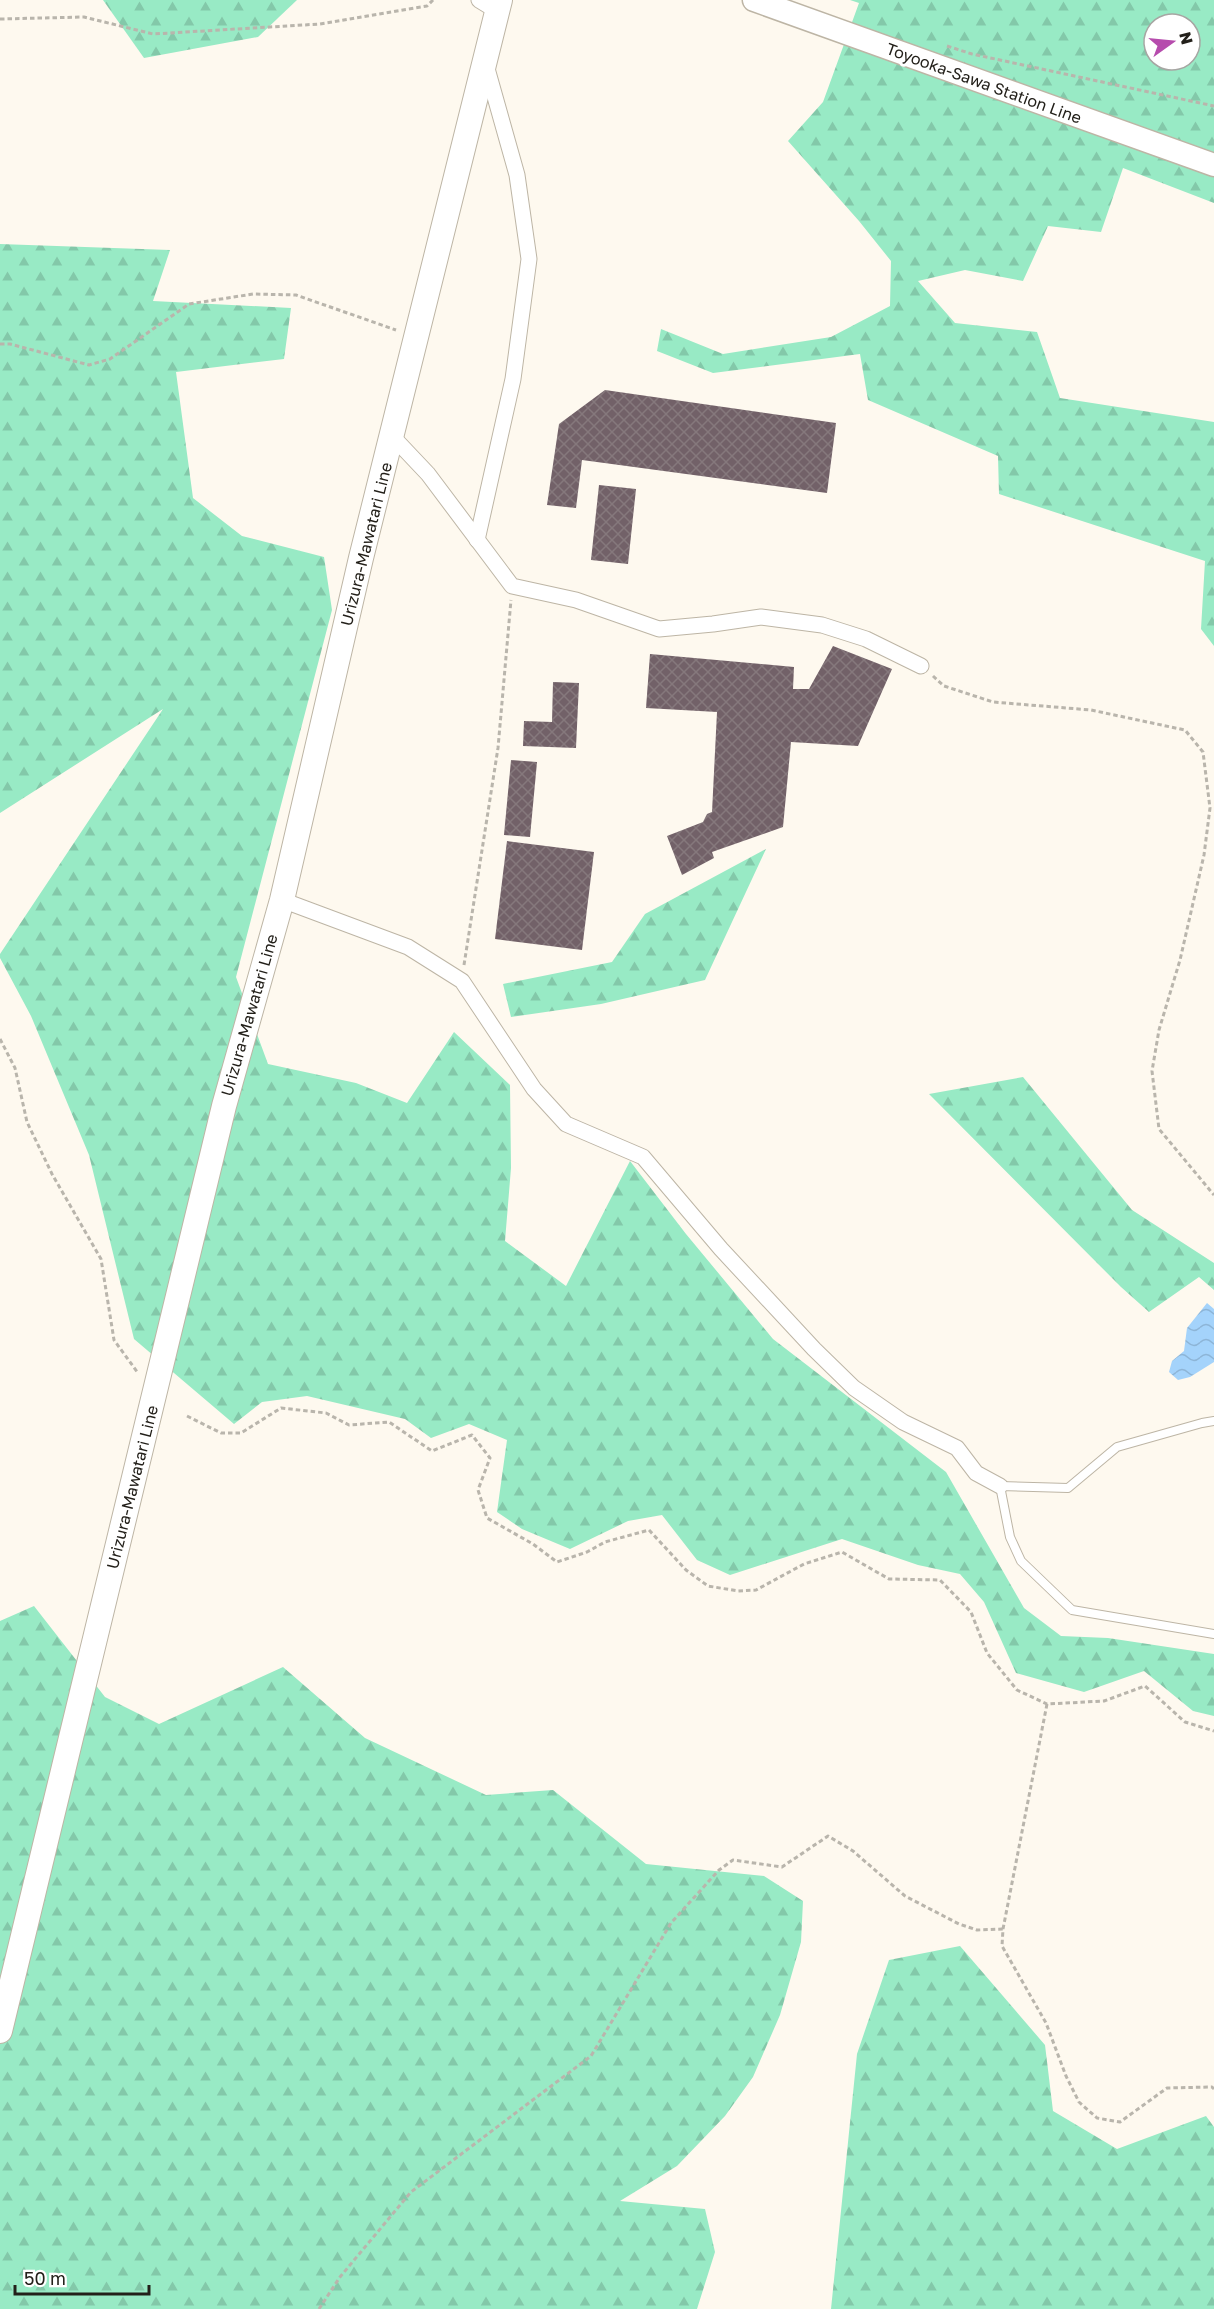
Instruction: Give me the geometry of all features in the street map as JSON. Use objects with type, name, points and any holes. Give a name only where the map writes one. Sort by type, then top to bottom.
[{"type":"main road","name":"Toyooka-Sawa Station Line","points":[[754,0],[1214,165]]},
{"type":"main road","name":"Urizura-Mawatari Line","points":[[0,2031],[224,1106],[282,900],[361,558],[485,61],[492,4]]},
{"type":"street","points":[[477,540],[513,379],[530,259],[516,175],[485,61]]},
{"type":"street","points":[[393,437],[428,474],[512,586],[576,600],[659,629],[761,617],[822,625],[866,639],[921,666]]},
{"type":"street","points":[[282,900],[408,947],[462,981],[534,1089],[566,1124],[643,1157],[729,1257],[814,1349],[854,1388],[903,1422],[957,1448],[976,1473],[1000,1486]]},
{"type":"lane","points":[[1214,1421],[1117,1448],[1068,1488],[1000,1486],[1010,1538],[1021,1561],[1072,1610],[1214,1634]]},
{"type":"path","points":[[0,19],[84,17],[153,34],[320,24],[427,6],[433,0]]},
{"type":"path","points":[[942,45],[972,54],[1214,106]]},
{"type":"path","points":[[0,344],[10,344],[89,365],[110,360],[189,304],[253,294],[296,295],[415,336]]},
{"type":"path","points":[[462,981],[498,748],[512,586]]},
{"type":"path","points":[[921,666],[944,686],[993,702],[1091,710],[1185,730],[1203,752],[1210,808],[1204,855],[1180,960],[1158,1030],[1152,1071],[1159,1129],[1214,1195]]},
{"type":"path","points":[[0,1039],[15,1068],[27,1122],[52,1174],[101,1259],[114,1340],[138,1373]]},
{"type":"path","points":[[187,1416],[221,1433],[241,1433],[281,1408],[326,1413],[349,1425],[389,1422],[432,1451],[472,1435],[490,1458],[478,1490],[487,1518],[533,1544],[557,1562],[587,1552],[605,1542],[649,1530],[686,1570],[708,1586],[738,1591],[756,1590],[804,1564],[842,1552],[889,1579],[940,1580],[971,1612],[987,1653],[1017,1690],[1047,1704],[1104,1701],[1145,1686],[1185,1722],[1214,1731]]},
{"type":"path","points":[[1047,1704],[1003,1929],[1002,1946],[1046,2024],[1066,2076],[1079,2102],[1097,2118],[1120,2122],[1167,2088],[1212,2087],[1214,2089]]},
{"type":"path","points":[[319,2309],[340,2277],[411,2192],[591,2056],[671,1923],[719,1870],[733,1860],[782,1867],[828,1836],[853,1851],[905,1896],[959,1924],[977,1930],[1003,1929]]},
{"type":"green space","points":[[103,0],[297,0],[258,37],[144,58]]},
{"type":"green space","points":[[850,0],[1214,0],[1214,203],[1123,168],[1101,232],[1048,226],[1023,281],[965,270],[918,281],[955,323],[1037,332],[1060,398],[1214,422],[1214,646],[1201,629],[1205,561],[999,494],[998,456],[868,400],[860,354],[713,373],[657,351],[661,329],[723,354],[831,337],[890,306],[891,261],[788,141],[823,102],[859,3]]},
{"type":"green space","points":[[0,244],[170,250],[153,301],[291,308],[284,359],[176,372],[193,498],[242,536],[324,557],[332,610],[236,977],[268,1064],[356,1083],[407,1103],[454,1032],[510,1085],[511,1168],[505,1241],[566,1286],[630,1161],[686,1234],[773,1339],[946,1472],[1024,1608],[1061,1636],[1108,1638],[1214,1654],[1214,1716],[1193,1711],[1144,1671],[1084,1692],[1016,1673],[984,1602],[960,1574],[918,1565],[842,1539],[730,1575],[697,1560],[662,1515],[628,1521],[570,1549],[522,1529],[497,1512],[507,1440],[469,1424],[431,1438],[405,1419],[307,1396],[262,1402],[234,1424],[134,1339],[89,1155],[31,1016],[0,954],[163,709],[0,813]]},
{"type":"green space","points":[[766,849],[705,980],[601,1004],[511,1017],[503,984],[612,962],[645,914]]},
{"type":"green space","points":[[1023,1077],[1132,1210],[1214,1263],[1214,1290],[1199,1277],[1149,1312],[1121,1287],[929,1094]]},
{"type":"green space","points":[[34,1606],[105,1697],[159,1724],[283,1667],[365,1738],[486,1795],[553,1790],[646,1864],[764,1876],[803,1901],[801,1942],[780,2015],[753,2077],[725,2116],[677,2166],[620,2201],[705,2209],[715,2252],[697,2309],[0,2309],[0,1621]]},
{"type":"green space","points":[[960,1946],[1045,2045],[1053,2111],[1117,2149],[1206,2116],[1214,2127],[1214,2309],[831,2309],[857,2054],[889,1960]]},
{"type":"water","points":[[1207,1303],[1214,1309],[1214,1362],[1190,1377],[1178,1380],[1169,1372],[1172,1361],[1184,1351],[1187,1328]]},
{"type":"building","points":[[605,390],[836,423],[827,493],[582,460],[576,508],[547,505],[559,424]]},
{"type":"building","points":[[599,485],[636,489],[628,564],[591,560]]},
{"type":"building","points":[[833,646],[892,669],[858,746],[791,742],[783,827],[712,852],[714,858],[682,875],[667,836],[703,822],[707,814],[712,812],[717,712],[646,708],[650,654],[794,667],[793,689],[809,689]]},
{"type":"building","points":[[553,682],[579,683],[576,748],[523,746],[524,721],[552,722]]},
{"type":"building","points":[[511,760],[537,762],[530,837],[504,835]]},
{"type":"building","points":[[507,841],[594,852],[582,950],[495,939]]}]
